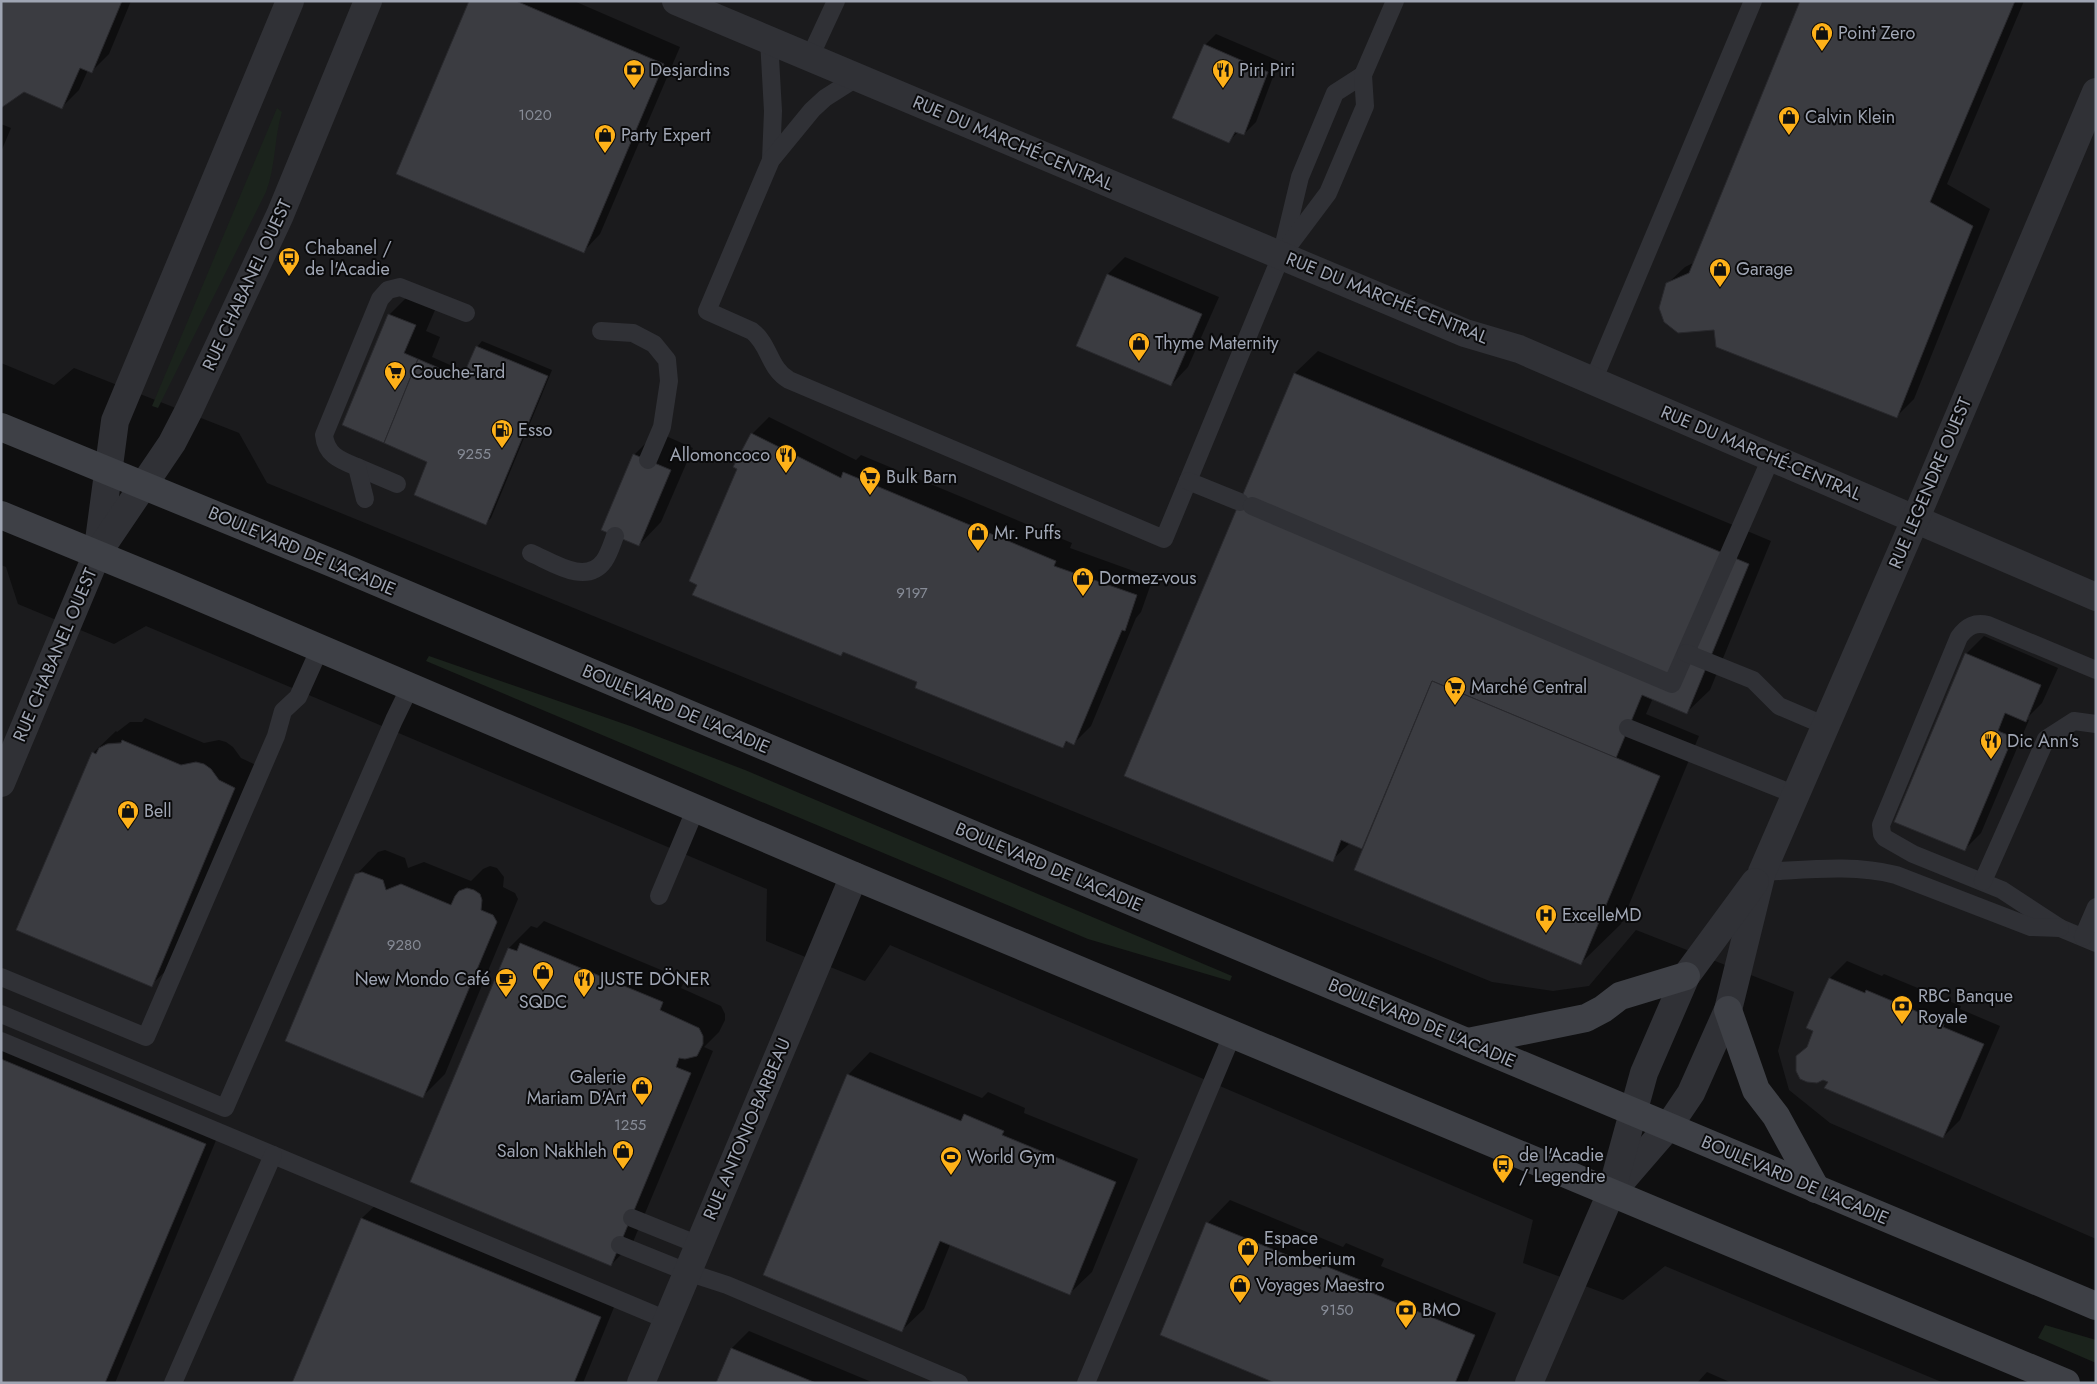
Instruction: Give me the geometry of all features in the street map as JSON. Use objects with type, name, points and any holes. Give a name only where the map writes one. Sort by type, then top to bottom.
[{"type":"main road","name":"BOULEVARD DE L'ACADIE","points":[[1,427],[144,485],[2096,1306]]},
{"type":"main road","points":[[1,515],[320,648],[854,876],[2066,1383]]},
{"type":"main road","points":[[1468,1042],[1586,1018],[1603,1009],[1620,996],[1686,976]]},
{"type":"main road","points":[[1728,1010],[1756,1090],[1776,1116],[1816,1189]]},
{"type":"street","name":"RUE CHABANEL OUEST","points":[[97,554],[115,421],[120,405],[290,1]]},
{"type":"street","name":"RUE CHABANEL OUEST","points":[[1,783],[97,554],[180,428],[237,308],[283,208],[368,1]]},
{"type":"street","name":"RUE DU MARCHÉ-CENTRAL","points":[[676,1],[1465,333],[1518,349],[1593,380],[2096,597]]},
{"type":"street","name":"RUE LEGENDRE OUEST","points":[[1612,1193],[1668,1127],[1691,1093],[1728,1010],[1762,872],[1915,520],[2096,92]]},
{"type":"street","name":"RUE LEGENDRE OUEST","points":[[1529,1383],[1612,1193],[1633,1112],[1650,1058],[1686,976],[1762,872]]},
{"type":"street","name":"RUE ANTONIO-BARBEAU","points":[[641,1383],[854,876]]},
{"type":"lane","points":[[810,57],[836,1]]},
{"type":"lane","points":[[1282,256],[1328,193],[1365,106],[1363,75],[1395,1]]},
{"type":"lane","points":[[1593,380],[1753,1]]},
{"type":"lane","points":[[769,40],[773,111],[771,160]]},
{"type":"lane","points":[[858,77],[818,104],[771,160],[707,311],[759,336],[769,359],[781,376],[1164,539],[1282,256],[1298,183],[1335,93],[1363,75]]},
{"type":"lane","points":[[397,484],[338,459],[330,453],[325,444],[324,435],[384,294],[394,288],[406,288],[466,313]]},
{"type":"lane","points":[[601,331],[632,333],[654,344],[667,360],[669,369],[667,398],[662,427],[648,460]]},
{"type":"lane","points":[[1188,481],[1672,684],[1771,458]]},
{"type":"lane","points":[[357,467],[365,500]]},
{"type":"lane","points":[[532,554],[572,571],[586,573],[598,568],[603,563],[615,536]]},
{"type":"lane","points":[[2096,670],[1981,623],[1968,626],[1959,637],[1880,825],[1885,838],[1912,854],[2002,890],[2060,928],[2089,940],[2096,907]]},
{"type":"lane","points":[[1,977],[146,1037],[272,744],[283,711],[298,697],[320,648]]},
{"type":"lane","points":[[1686,653],[1753,680],[1779,706],[1826,726]]},
{"type":"lane","points":[[216,1131],[410,687]]},
{"type":"lane","points":[[1983,881],[2046,739],[2074,721],[2096,724]]},
{"type":"lane","points":[[1628,728],[1796,795]]},
{"type":"lane","points":[[658,896],[696,808]]},
{"type":"lane","points":[[1762,872],[1851,868],[1874,870],[1896,875],[2031,927],[2060,928]]},
{"type":"lane","points":[[1,1014],[225,1108]]},
{"type":"lane","points":[[1086,1383],[1233,1033]]},
{"type":"lane","points":[[1,1041],[667,1320]]},
{"type":"lane","points":[[173,1383],[273,1155]]},
{"type":"lane","points":[[632,1218],[699,1245]]},
{"type":"lane","points":[[620,1245],[687,1272],[727,1285],[959,1383]]},
{"type":"shaded area","name":"Marché Central","points":[[1,1],[2096,1],[2096,1239],[1830,1123],[1789,1090],[1778,1051],[1794,992],[1636,930],[1589,986],[1553,991],[1492,982],[267,483],[239,433],[74,368],[54,385],[1,363]]},
{"type":"shaded area","points":[[277,108],[282,112],[272,172],[266,192],[158,408],[152,406]]},
{"type":"shaded area","points":[[1,565],[6,567],[18,604],[114,644],[146,626],[767,889],[766,941],[865,981],[890,945],[1533,1220],[1523,1263],[1623,1300],[1665,1266],[1944,1383],[1,1383]]},
{"type":"shaded area","points":[[429,656],[633,727],[745,770],[1232,976],[1230,981],[1088,939],[426,661]]},
{"type":"shaded area","points":[[2045,1325],[2096,1340],[2096,1363],[2038,1338]]},
{"type":"building","points":[[1,1],[122,1],[92,73],[80,68],[62,109],[24,92],[1,108]]},
{"type":"building","points":[[469,1],[516,1],[664,64],[584,253],[396,174]]},
{"type":"building","points":[[1800,1],[2015,1],[1930,202],[1973,226],[1897,418],[1716,347],[1714,330],[1678,333],[1664,322],[1659,308],[1666,283],[1689,273]]},
{"type":"building","points":[[1204,44],[1268,72],[1244,135],[1235,132],[1229,143],[1172,118]]},
{"type":"building","points":[[1107,274],[1202,314],[1171,386],[1076,346]]},
{"type":"building","points":[[388,314],[416,325],[404,353],[418,359],[384,443],[342,425]]},
{"type":"building","points":[[476,346],[548,376],[486,525],[414,495],[427,462],[384,443],[418,359],[462,378]]},
{"type":"building","points":[[1294,373],[1749,564],[1687,714],[1642,695],[1616,758],[1432,681],[1362,849],[1341,840],[1333,862],[1124,776]]},
{"type":"building","points":[[751,433],[841,478],[843,472],[1056,561],[1054,566],[1137,595],[1125,631],[1122,630],[1074,745],[1066,741],[1063,748],[915,688],[917,682],[843,652],[841,656],[692,595],[697,585],[689,581],[737,469],[733,467]]},
{"type":"building","points":[[633,454],[671,470],[639,546],[601,530]]},
{"type":"building","points":[[1965,653],[2041,685],[2026,722],[2005,713],[1998,731],[2013,737],[1965,851],[1894,822]]},
{"type":"building","points":[[1432,681],[1660,776],[1581,965],[1354,870]]},
{"type":"building","points":[[122,740],[181,765],[196,762],[204,764],[211,769],[219,780],[235,788],[152,987],[16,930],[92,752],[96,754],[99,748],[107,744],[121,743]]},
{"type":"building","points":[[362,872],[383,880],[386,890],[401,884],[451,905],[459,891],[467,888],[474,890],[480,894],[482,900],[481,910],[493,915],[497,922],[423,1098],[285,1041],[355,874]]},
{"type":"building","points":[[520,943],[663,1002],[660,1010],[699,1028],[703,1036],[703,1044],[697,1056],[685,1059],[679,1058],[676,1067],[691,1073],[611,1266],[410,1182],[508,948],[517,951]]},
{"type":"building","points":[[1829,978],[1865,993],[1866,990],[1909,1008],[1944,1024],[1943,1027],[1984,1044],[1943,1138],[1824,1088],[1828,1082],[1823,1080],[1817,1083],[1807,1082],[1800,1079],[1796,1071],[1796,1056],[1807,1047],[1813,1031],[1806,1028]]},
{"type":"building","points":[[1,1059],[206,1144],[105,1383],[1,1383]]},
{"type":"building","points":[[847,1074],[961,1121],[964,1114],[1004,1131],[1002,1135],[1116,1182],[1070,1295],[940,1241],[902,1332],[763,1275]]},
{"type":"building","points":[[361,1218],[601,1317],[574,1383],[292,1383]]},
{"type":"building","points":[[1206,1222],[1321,1269],[1323,1265],[1363,1281],[1360,1288],[1475,1335],[1455,1383],[1275,1383],[1160,1335]]},
{"type":"building","points":[[731,1348],[816,1383],[716,1383]]},
{"type":"place","name":"Point Zero","points":[[1822,52]]},
{"type":"place","name":"Desjardins","points":[[634,89]]},
{"type":"place","name":"Piri Piri","points":[[1223,89]]},
{"type":"place","name":"Calvin Klein","points":[[1789,136]]},
{"type":"place","name":"Party Expert","points":[[605,154]]},
{"type":"place","name":"Chabanel / de l'Acadie","points":[[289,277]]},
{"type":"place","name":"Garage","points":[[1720,288]]},
{"type":"place","name":"Thyme Maternity","points":[[1139,362]]},
{"type":"place","name":"Couche-Tard","points":[[395,391]]},
{"type":"place","name":"Esso","points":[[502,449]]},
{"type":"place","name":"Allomoncoco","points":[[786,474]]},
{"type":"place","name":"Bulk Barn","points":[[870,496]]},
{"type":"place","name":"Mr. Puffs","points":[[978,552]]},
{"type":"place","name":"Dormez-vous","points":[[1083,597]]},
{"type":"place","name":"Marché Central","points":[[1455,706]]},
{"type":"place","name":"Dic Ann's","points":[[1991,760]]},
{"type":"place","name":"Bell","points":[[128,830]]},
{"type":"place","name":"ExcelleMD","points":[[1546,934]]},
{"type":"place","name":"SQDC","points":[[543,991]]},
{"type":"place","name":"New Mondo Café","points":[[506,998]]},
{"type":"place","name":"JUSTE DÖNER","points":[[584,998]]},
{"type":"place","name":"RBC Banque Royale","points":[[1902,1025]]},
{"type":"place","name":"Galerie Mariam D'Art","points":[[642,1106]]},
{"type":"place","name":"Salon Nakhleh","points":[[623,1170]]},
{"type":"place","name":"World Gym","points":[[951,1176]]},
{"type":"place","name":"de l'Acadie / Legendre","points":[[1503,1184]]},
{"type":"place","name":"Espace Plomberium","points":[[1248,1267]]},
{"type":"place","name":"Voyages Maestro","points":[[1240,1304]]},
{"type":"place","name":"BMO","points":[[1406,1329]]}]
